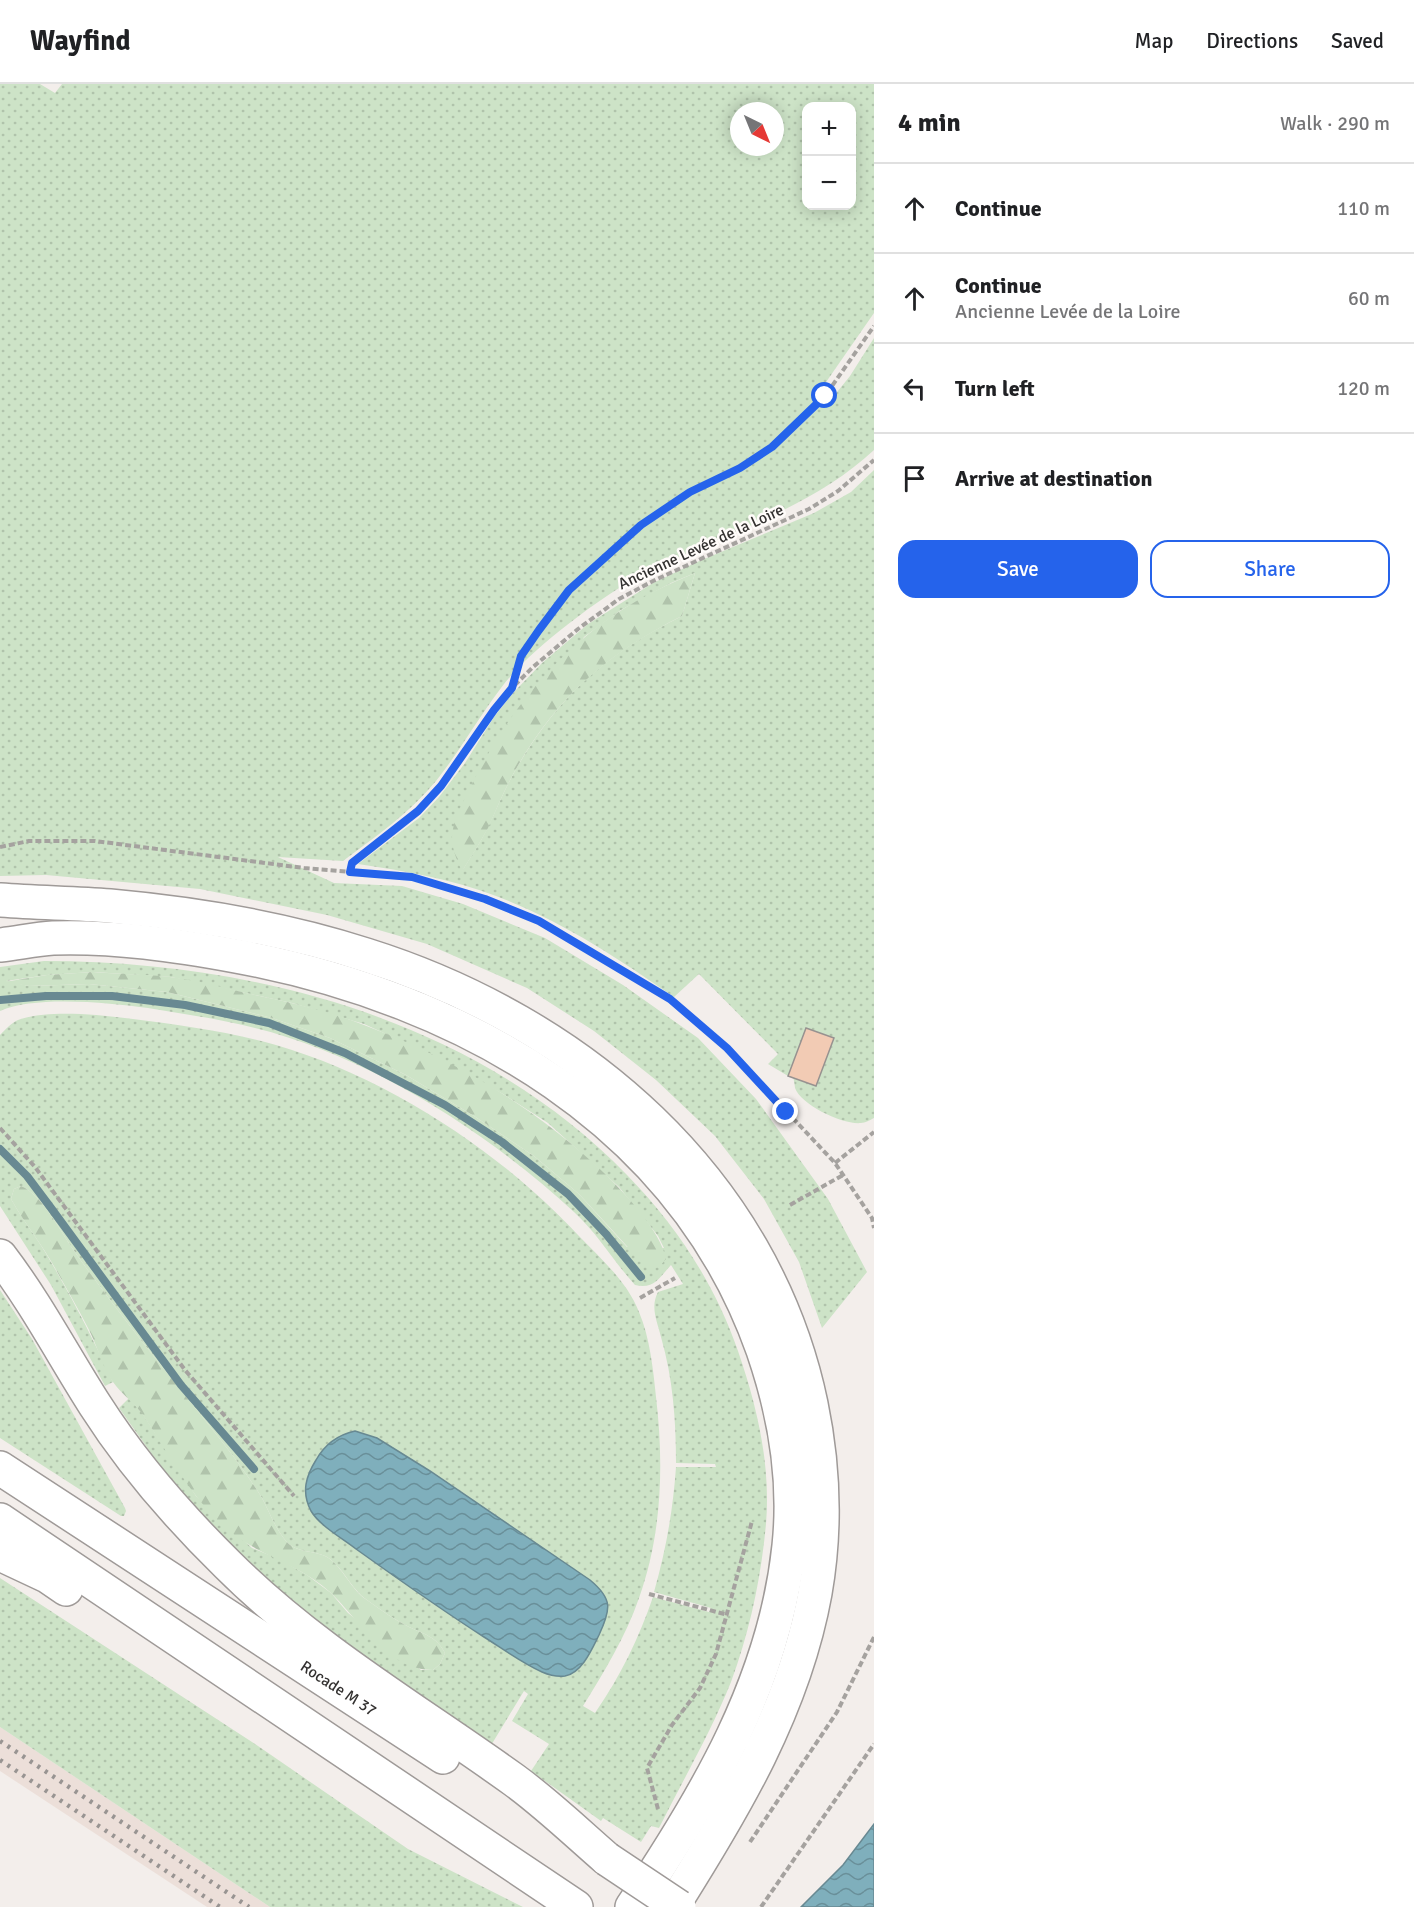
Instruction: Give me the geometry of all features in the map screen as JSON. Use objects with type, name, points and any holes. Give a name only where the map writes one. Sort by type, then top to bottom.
[{"type":"highway","points":[[0,900],[160,911],[265,927],[369,955],[468,994],[562,1047],[604,1078],[643,1112],[681,1151],[715,1192],[746,1236],[771,1282],[788,1322],[806,1380],[817,1435],[823,1487],[821,1539],[812,1603],[788,1691],[768,1740],[743,1790],[672,1907]]},
{"type":"highway","points":[[0,909],[33,903]]},
{"type":"highway","points":[[0,945],[52,938],[105,939],[189,948],[313,972],[412,1005],[471,1032],[509,1053],[554,1081],[597,1114],[670,1186],[704,1231],[732,1276],[753,1323],[781,1407],[789,1476],[790,1543],[769,1648],[741,1721],[697,1807],[632,1907]]},
{"type":"highway","points":[[0,1256],[26,1290],[96,1406],[149,1479],[228,1566],[297,1626],[349,1665],[517,1782],[607,1859]]},
{"type":"highway","name":"Rocade M 37","points":[[0,1468],[453,1764],[607,1859],[679,1907]]},
{"type":"highway","points":[[0,1520],[575,1906]]},
{"type":"highway","points":[[0,1554],[46,1576],[145,1640],[179,1641]]},
{"type":"path","points":[[512,688],[521,656],[569,590],[641,525],[690,492],[740,468],[772,447],[825,396],[874,326]]},
{"type":"path","name":"Ancienne Levée de la Loire","points":[[350,872],[352,863],[418,811],[441,786],[494,710],[532,667],[619,599],[652,581],[809,509],[838,491],[874,460]]},
{"type":"path","points":[[0,847],[29,841],[95,841],[304,868],[412,877],[485,899],[539,921],[670,999],[727,1048],[835,1163],[872,1218],[874,1228]]},
{"type":"path","points":[[0,1128],[35,1167],[185,1370],[294,1496]]},
{"type":"path","points":[[835,1163],[874,1132]]},
{"type":"path","points":[[790,1205],[843,1175]]},
{"type":"path","points":[[640,1298],[675,1278]]},
{"type":"path","points":[[647,1768],[672,1725],[700,1688],[716,1654],[752,1521]]},
{"type":"path","points":[[649,1593],[728,1615]]},
{"type":"path","points":[[748,1845],[837,1712],[874,1637]]},
{"type":"path","points":[[761,1907],[874,1744]]},
{"type":"shaded area","points":[[0,1727],[270,1907],[207,1907],[0,1771]]},
{"type":"green space","points":[[0,84],[40,84],[55,93],[62,84],[874,84],[874,313],[815,398],[825,407],[850,376],[874,338],[874,450],[850,470],[797,503],[643,574],[567,625],[532,654],[508,679],[445,770],[426,793],[392,824],[343,861],[278,857],[334,883],[402,886],[463,904],[545,938],[623,985],[698,1038],[756,1099],[828,1199],[867,1272],[822,1328],[799,1262],[764,1199],[715,1136],[656,1080],[594,1031],[527,988],[427,944],[327,915],[200,889],[46,875],[0,876]]},
{"type":"green space","points":[[874,470],[874,1118],[861,1123],[844,1121],[824,1113],[805,1101],[795,1088],[793,1078],[816,1086],[833,1038],[806,1028],[788,1076],[768,1064],[778,1054],[699,974],[674,997],[632,968],[566,928],[520,906],[445,880],[358,864],[419,818],[439,797],[465,763],[494,717],[513,693],[542,663],[588,624],[653,583],[814,513],[851,492]],"holes":[[[695,573],[682,616],[655,630],[607,662],[567,698],[549,719],[516,769],[485,833],[462,871],[584,637],[621,610]]]},
{"type":"green space","points":[[695,573],[682,616],[655,630],[608,662],[587,679],[549,720],[516,769],[479,845],[462,871],[452,842],[456,818],[480,768],[519,707],[567,653],[610,617],[637,600]]},
{"type":"green space","points":[[44,961],[123,964],[203,973],[281,988],[358,1010],[432,1039],[502,1076],[567,1121],[627,1175],[678,1235],[718,1302],[745,1372],[761,1436],[766,1480],[766,1524],[754,1604],[731,1682],[706,1738],[659,1828],[651,1826],[641,1842],[603,1818],[601,1821],[531,1771],[549,1744],[512,1721],[528,1694],[524,1691],[490,1747],[316,1626],[149,1479],[151,1453],[119,1408],[129,1398],[142,1413],[196,1496],[252,1548],[279,1559],[307,1575],[331,1593],[348,1613],[421,1670],[433,1670],[440,1664],[445,1653],[434,1640],[398,1621],[367,1600],[333,1561],[322,1555],[294,1548],[286,1541],[261,1496],[238,1463],[110,1300],[43,1204],[21,1186],[14,1189],[11,1199],[68,1291],[113,1382],[105,1386],[51,1285],[0,1206],[0,1035],[15,1021],[30,1017],[59,1014],[120,1017],[187,1026],[259,1040],[317,1059],[359,1076],[399,1097],[439,1120],[477,1146],[547,1204],[612,1271],[634,1301],[643,1322],[648,1343],[659,1422],[659,1499],[657,1524],[647,1574],[634,1612],[607,1667],[583,1706],[595,1713],[628,1657],[653,1597],[709,1612],[711,1608],[654,1592],[668,1530],[676,1467],[716,1467],[715,1464],[676,1463],[671,1384],[654,1309],[658,1292],[683,1284],[671,1265],[652,1284],[635,1285],[574,1212],[504,1154],[466,1126],[425,1101],[341,1057],[255,1028],[148,1008],[53,1002],[15,1006],[0,1011],[0,967]],"holes":[[[93,972],[171,977],[292,1003],[364,1024],[428,1053],[503,1094],[548,1123],[619,1187],[658,1236],[664,1248],[627,1247],[579,1194],[534,1156],[406,1075],[330,1038],[272,1018],[167,992],[89,984],[29,986],[6,981]]]},
{"type":"green space","points":[[93,972],[179,978],[320,1010],[397,1038],[429,1053],[491,1086],[577,1148],[640,1212],[657,1236],[666,1259],[660,1266],[653,1269],[646,1267],[579,1194],[534,1156],[406,1075],[330,1038],[272,1018],[167,992],[89,984],[29,986],[4,982],[47,975]]},
{"type":"green space","points":[[21,1186],[43,1204],[110,1300],[238,1463],[261,1496],[286,1541],[294,1548],[322,1555],[333,1561],[361,1596],[398,1621],[434,1640],[445,1653],[440,1664],[433,1670],[417,1668],[402,1662],[376,1642],[319,1583],[239,1538],[202,1504],[143,1415],[109,1376],[91,1335],[50,1259],[11,1199],[14,1189]]},
{"type":"green space","points":[[0,1290],[32,1339],[125,1508],[124,1516],[0,1438]]},
{"type":"green space","points":[[0,1578],[252,1742],[408,1849],[523,1907],[270,1907],[0,1727]]},
{"type":"water","points":[[355,1431],[377,1438],[430,1471],[590,1580],[603,1593],[608,1605],[606,1618],[590,1653],[576,1670],[565,1676],[553,1676],[520,1660],[403,1583],[320,1522],[311,1511],[306,1497],[306,1484],[310,1472],[328,1445],[337,1438]]},
{"type":"water","points":[[874,1824],[874,1907],[801,1907],[843,1865]]},
{"type":"building","points":[[806,1028],[834,1038],[816,1086],[788,1076]]},
{"type":"waterway","points":[[0,1000],[46,996],[112,996],[185,1005],[269,1023],[345,1053],[445,1105],[502,1142],[568,1194],[606,1234],[641,1277]]},
{"type":"waterway","points":[[0,1149],[27,1176],[181,1385],[254,1469]]},
{"type":"railway","points":[[0,1741],[249,1907]]},
{"type":"railway","points":[[0,1760],[220,1907]]},
{"type":"route","points":[[786,1112],[727,1048],[670,999],[539,921],[485,899],[412,877],[350,872],[352,863],[418,811],[441,786],[512,688],[521,656],[569,590],[641,525],[690,492],[740,468],[772,447],[825,396]]}]
